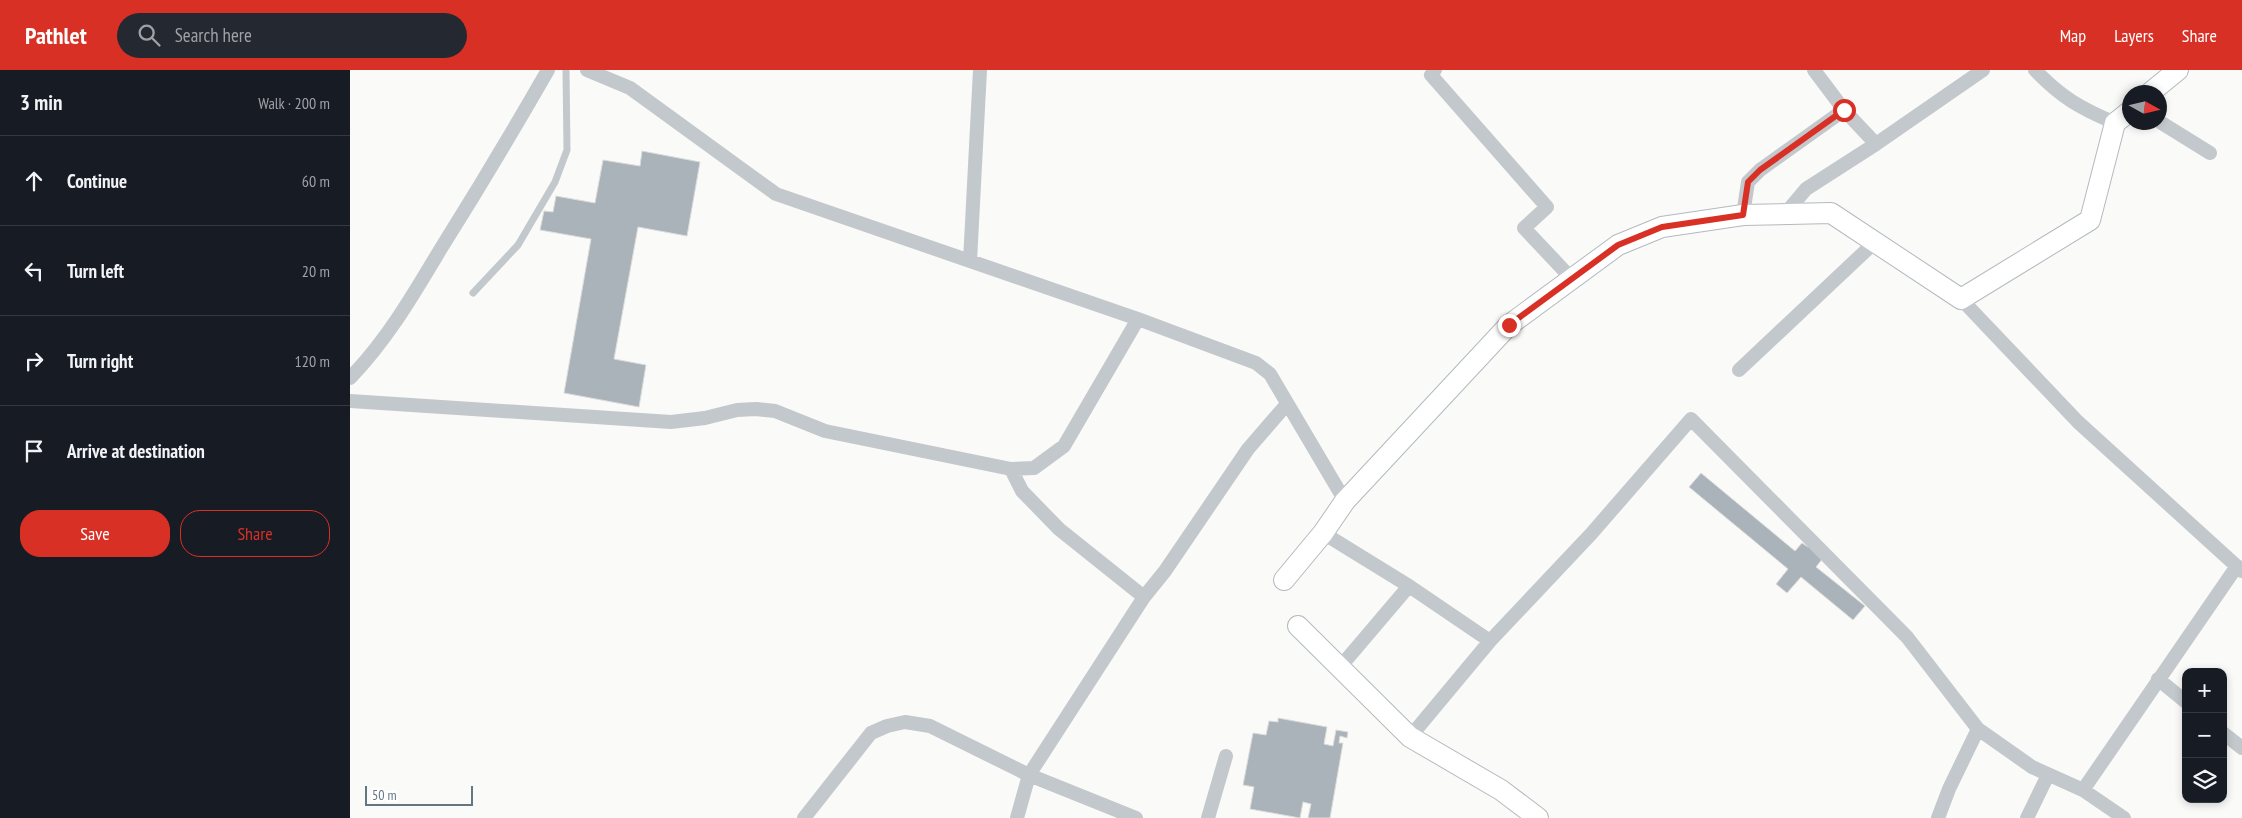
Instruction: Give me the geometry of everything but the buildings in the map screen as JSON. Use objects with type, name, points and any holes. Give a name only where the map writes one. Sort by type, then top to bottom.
[{"type":"street","points":[[350,378],[368,359],[399,317],[490,170],[548,70]]},
{"type":"street","points":[[587,70],[630,88],[776,194],[1138,319],[1256,363],[1270,374],[1345,501]]},
{"type":"street","points":[[970,261],[980,70]]},
{"type":"street","points":[[1435,70],[1430,74],[1547,207],[1524,228],[1572,279]]},
{"type":"street","points":[[1814,70],[1844,110],[1876,144]]},
{"type":"street","points":[[1785,214],[1806,189],[1876,144],[1983,70]]},
{"type":"street","points":[[1960,299],[2090,220],[2122,117],[2078,108],[2054,90],[2035,70]]},
{"type":"street","points":[[2160,85],[2178,70]]},
{"type":"street","points":[[1743,215],[1748,182],[1760,170],[1844,110]]},
{"type":"street","points":[[2167,126],[2210,153]]},
{"type":"street","points":[[1284,580],[1345,501],[1509,325],[1618,245],[1662,227],[1743,215],[1831,213],[1960,299],[2078,422],[2239,569],[2158,680],[2083,790]]},
{"type":"street","points":[[1739,370],[1875,242]]},
{"type":"street","points":[[350,401],[671,422],[705,418],[737,410],[756,408],[775,411],[825,431],[1011,469],[1034,468],[1064,446],[1138,319]]},
{"type":"street","points":[[1017,818],[1030,775],[1144,597],[1166,570],[1248,449],[1287,404]]},
{"type":"street","points":[[1410,737],[1490,641],[1591,534],[1691,419],[1907,637],[1978,729],[2032,767],[2083,790],[2124,818]]},
{"type":"street","points":[[1011,469],[1022,491],[1059,529],[1144,597]]},
{"type":"street","points":[[1322,533],[1409,586],[1490,641]]},
{"type":"street","points":[[1341,666],[1409,586]]},
{"type":"street","points":[[1298,626],[1341,666],[1410,737],[1501,790],[1538,818]]},
{"type":"street","points":[[2158,680],[2182,699]]},
{"type":"street","points":[[804,818],[871,733],[887,726],[905,722],[930,726],[1030,775],[1136,818]]},
{"type":"street","points":[[1938,818],[1949,789],[1978,729]]},
{"type":"street","points":[[2227,736],[2242,748]]},
{"type":"street","points":[[1208,818],[1226,756]]},
{"type":"street","points":[[2027,818],[2048,775]]},
{"type":"lane","points":[[473,293],[518,244],[555,182],[567,150],[566,70]]},
{"type":"route","points":[[1509,325],[1618,245],[1662,227],[1743,215],[1748,182],[1760,170],[1844,110]]}]
